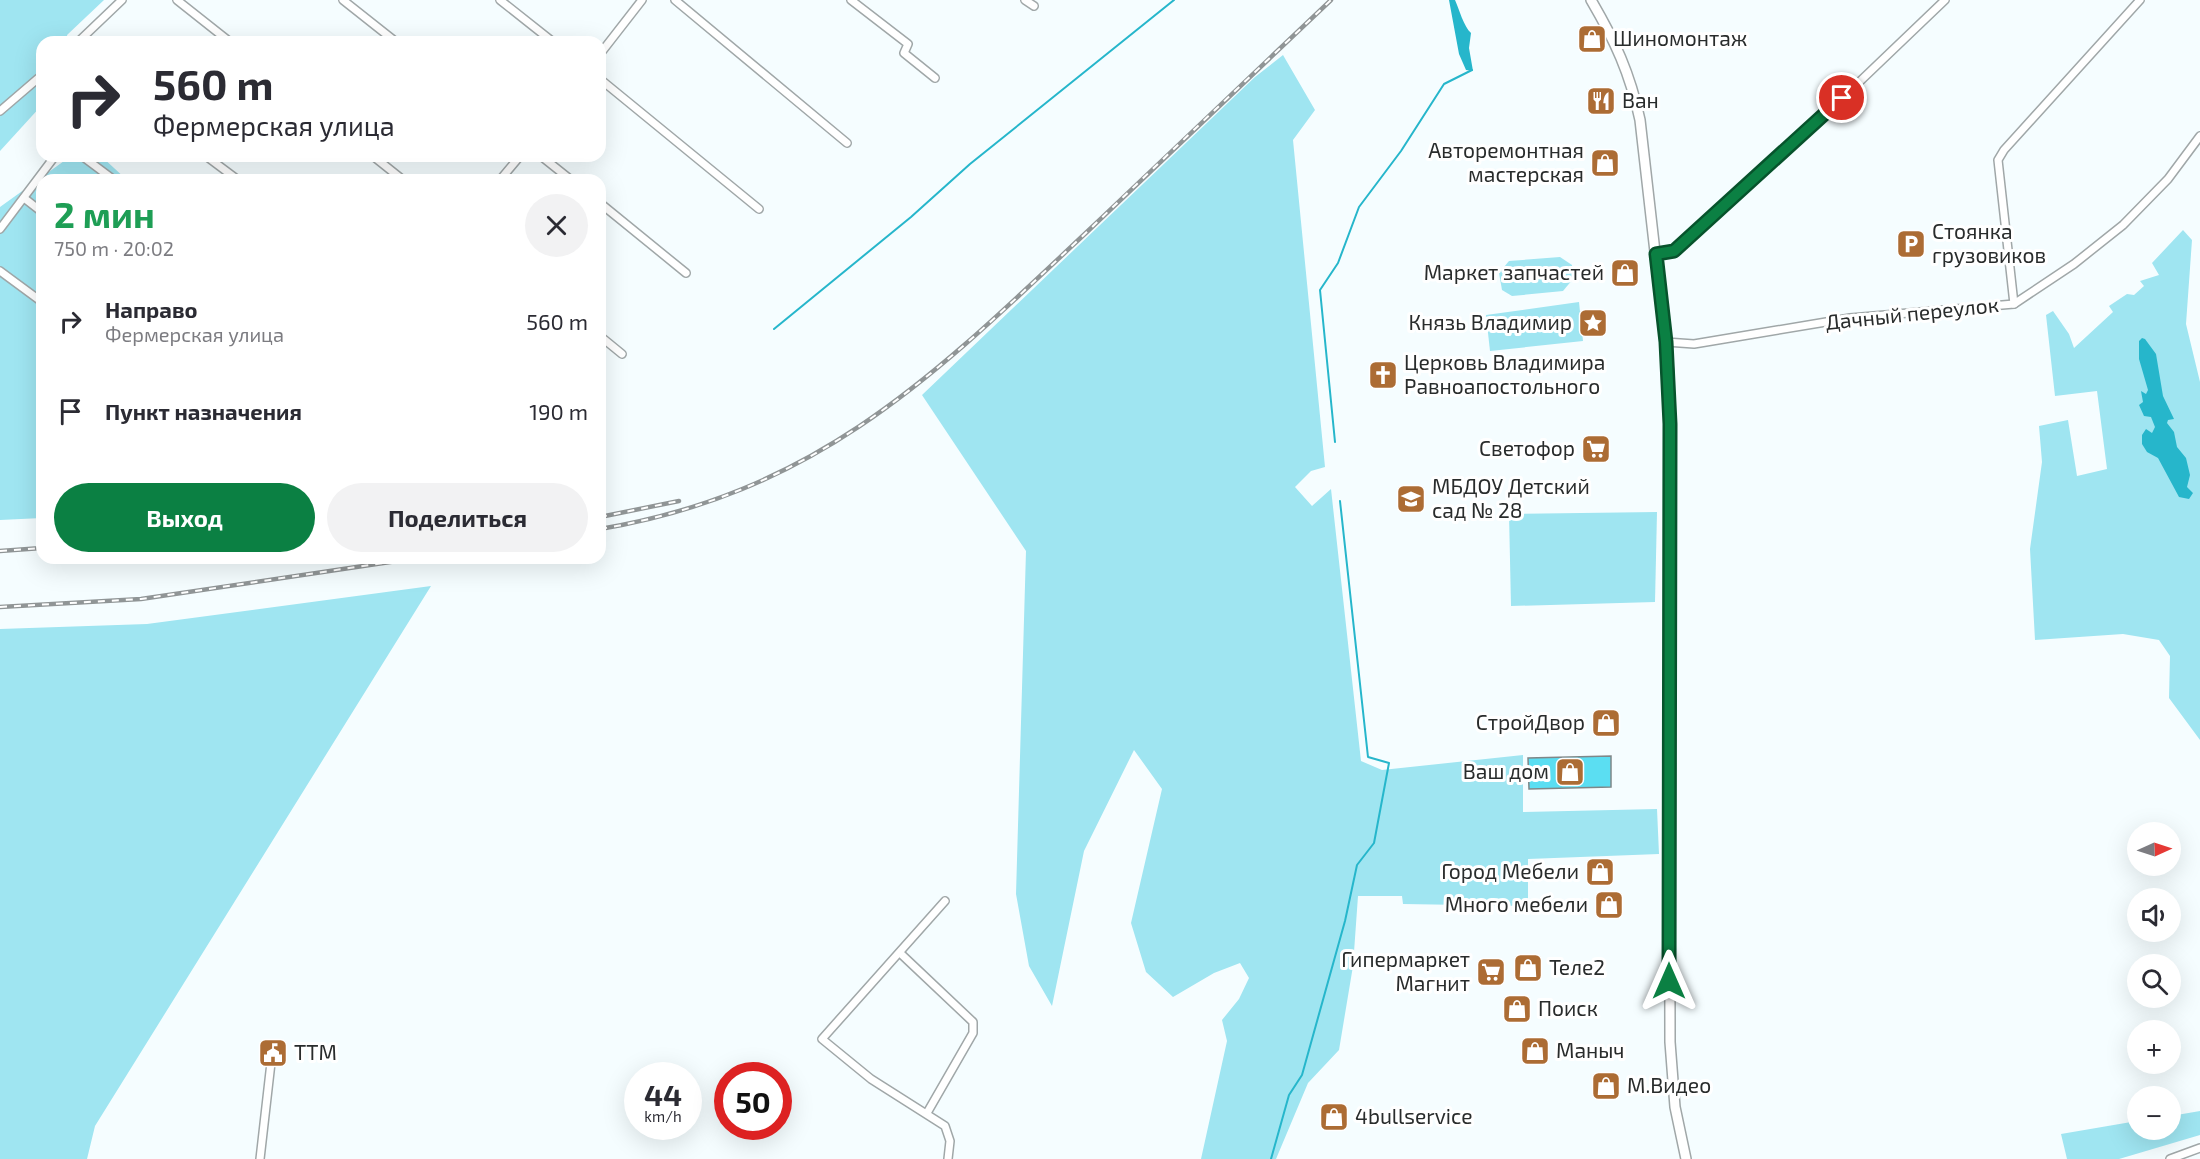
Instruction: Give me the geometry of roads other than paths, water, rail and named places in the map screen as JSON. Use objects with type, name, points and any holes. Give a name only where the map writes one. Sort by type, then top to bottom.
[{"type":"main road","points":[[1591,0],[1621,53],[1634,90],[1640,120],[1666,342],[1671,503],[1670,1042],[1676,1107],[1686,1159]]},
{"type":"street","points":[[85,36],[122,0]]},
{"type":"street","points":[[177,0],[222,36]]},
{"type":"street","points":[[343,0],[388,36]]},
{"type":"street","points":[[500,0],[545,36]]},
{"type":"street","points":[[606,46],[642,0]]},
{"type":"street","points":[[675,0],[847,143]]},
{"type":"street","points":[[851,0],[908,44],[903,53],[935,78]]},
{"type":"street","points":[[1026,0],[1034,6]]},
{"type":"street","points":[[1656,254],[1674,251],[1808,130],[1945,0]]},
{"type":"street","points":[[2014,304],[1998,160],[2004,150],[2140,0]]},
{"type":"street","points":[[0,111],[36,80]]},
{"type":"street","points":[[606,85],[759,209]]},
{"type":"street","name":"Дачный переулок","points":[[1666,342],[1694,344],[1850,318],[2014,304],[2074,264],[2124,225],[2168,179],[2200,136]]},
{"type":"street","points":[[90,162],[106,174]]},
{"type":"street","points":[[214,162],[230,174]]},
{"type":"street","points":[[380,162],[396,174]]},
{"type":"street","points":[[505,174],[515,162]]},
{"type":"street","points":[[548,162],[564,174]]},
{"type":"street","points":[[0,229],[36,182]]},
{"type":"street","points":[[24,198],[36,207]]},
{"type":"street","points":[[606,208],[686,273]]},
{"type":"street","points":[[0,271],[36,298]]},
{"type":"street","points":[[606,341],[622,354]]},
{"type":"street","points":[[945,901],[822,1039],[871,1079],[945,1126],[950,1141],[948,1159]]},
{"type":"street","points":[[900,953],[973,1022],[973,1033],[927,1113]]},
{"type":"street","points":[[260,1159],[272,1054]]},
{"type":"street","points":[[2170,1159],[2200,1149]]},
{"type":"waterway","points":[[774,329],[911,217],[970,164],[1174,0]]},
{"type":"waterway","points":[[1335,442],[1320,290],[1338,263],[1359,207],[1401,151],[1444,84],[1472,70]]},
{"type":"waterway","points":[[1271,1159],[1289,1095],[1302,1075],[1345,921],[1357,865],[1374,843],[1389,763],[1368,757],[1340,501]]},
{"type":"railway","points":[[606,528],[678,511],[747,487],[811,456],[869,420],[925,378],[979,332],[1331,0]]},
{"type":"railway","points":[[606,516],[679,501]]},
{"type":"railway","points":[[0,551],[36,548]]},
{"type":"railway","points":[[0,607],[141,599],[377,564]]},
{"type":"place","name":"Шиномонтаж","points":[[1592,39]]},
{"type":"place","name":"Ван","points":[[1601,101]]},
{"type":"place","name":"Авторемонтная мастерская","points":[[1605,163]]},
{"type":"place","name":"Стоянка грузовиков","points":[[1911,244]]},
{"type":"place","name":"Маркет запчастей","points":[[1625,273]]},
{"type":"place","name":"Князь Владимир","points":[[1593,323]]},
{"type":"place","name":"Церковь Владимира Равноапостольного","points":[[1383,375]]},
{"type":"place","name":"Светофор","points":[[1596,449]]},
{"type":"place","name":"МБДОУ Детский сад № 28","points":[[1411,499]]},
{"type":"place","name":"СтройДвор","points":[[1606,723]]},
{"type":"place","name":"Ваш дом","points":[[1570,772]]},
{"type":"place","name":"Город Мебели","points":[[1600,872]]},
{"type":"place","name":"Много мебели","points":[[1609,905]]},
{"type":"place","name":"Теле2","points":[[1528,968]]},
{"type":"place","name":"Гипермаркет Магнит","points":[[1491,972]]},
{"type":"place","name":"Поиск","points":[[1517,1009]]},
{"type":"place","name":"Маныч","points":[[1535,1051]]},
{"type":"place","name":"ТТМ","points":[[273,1053]]},
{"type":"place","name":"М.Видео","points":[[1606,1086]]},
{"type":"place","name":"4bullservice","points":[[1334,1117]]}]
